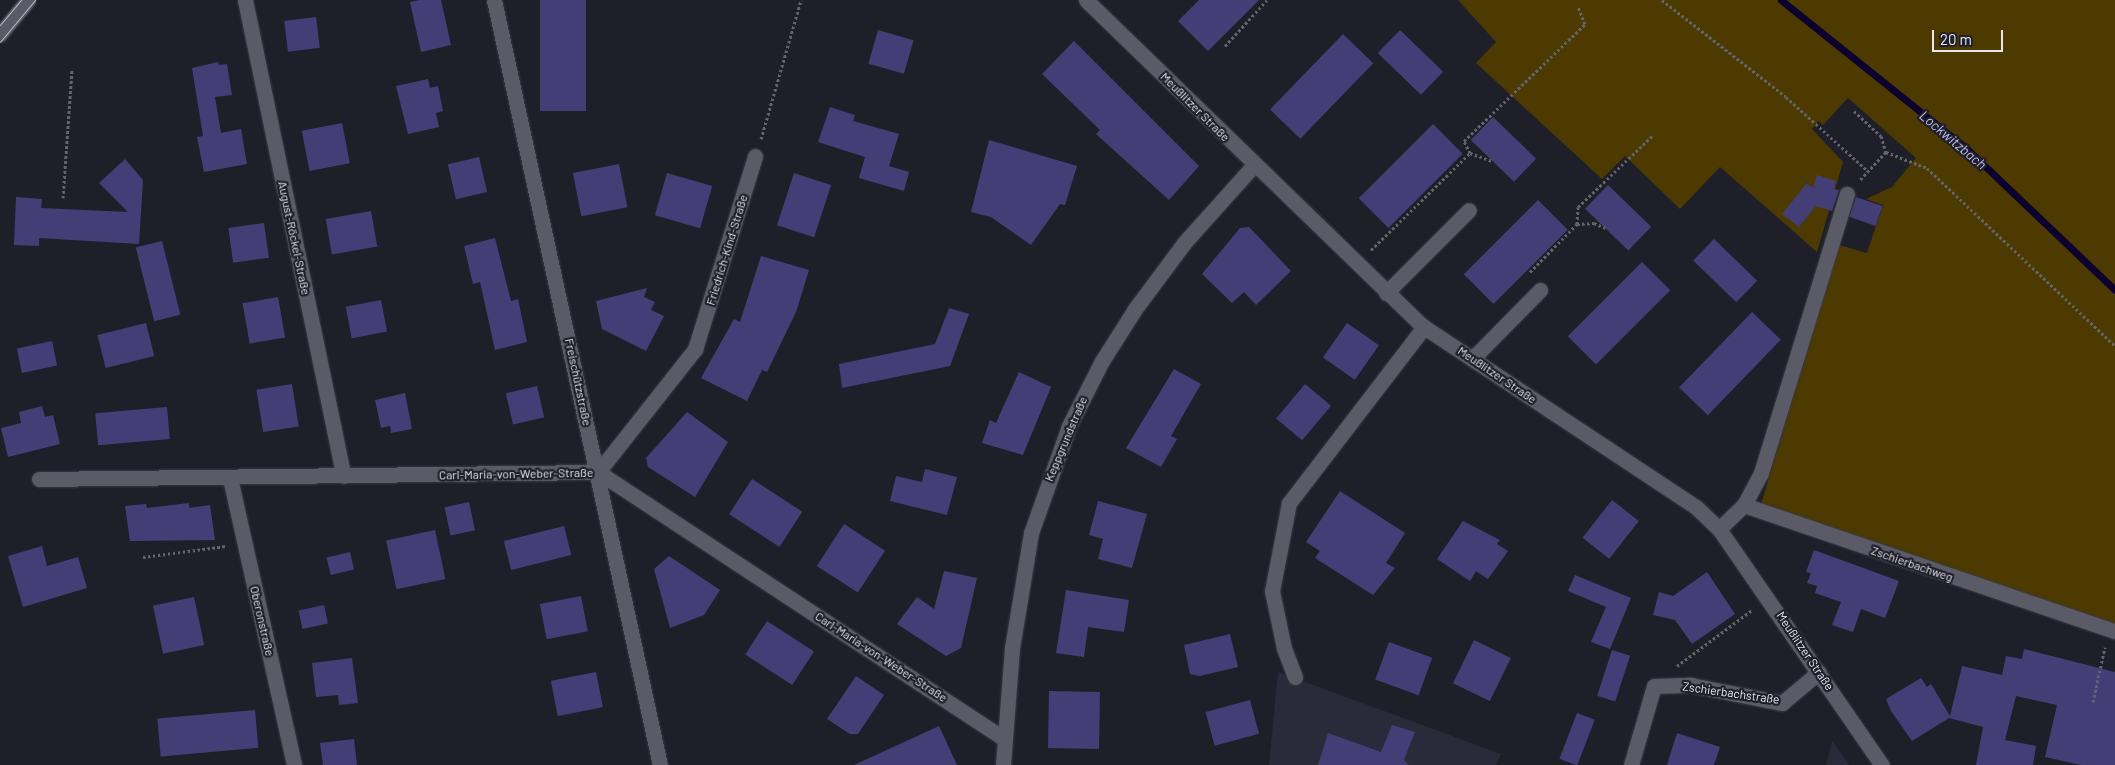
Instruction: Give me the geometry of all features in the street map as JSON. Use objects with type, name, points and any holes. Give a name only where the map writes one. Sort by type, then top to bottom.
[{"type":"street","points":[[0,34],[28,0]]},
{"type":"street","name":"August-Röckel-Straße","points":[[245,0],[344,476]]},
{"type":"street","name":"Freischützstraße","points":[[494,0],[598,472],[660,765]]},
{"type":"street","name":"Meußlitzer Straße","points":[[1086,0],[1357,265],[1424,327],[1696,508],[1718,529],[1768,597],[1882,765]]},
{"type":"street","name":"Friedrich-Kind-Straße","points":[[598,472],[695,350],[755,156]]},
{"type":"street","name":"Keppgrundstraße","points":[[1003,765],[1003,738],[1012,648],[1031,533],[1069,426],[1102,362],[1135,309],[1184,243],[1254,165]]},
{"type":"street","points":[[1718,529],[1744,505],[1761,473],[1847,194]]},
{"type":"street","points":[[1386,293],[1469,210]]},
{"type":"street","points":[[1472,358],[1540,290]]},
{"type":"street","points":[[1295,677],[1284,648],[1272,591],[1289,503],[1424,327]]},
{"type":"street","name":"Carl-Maria-von-Weber-Straße","points":[[39,479],[598,472],[1003,738]]},
{"type":"street","name":"Oberonstraße","points":[[230,478],[294,765]]},
{"type":"street","name":"Zschierbachweg","points":[[1744,505],[2112,630]]},
{"type":"street","name":"Zschierbachstraße","points":[[1654,686],[1691,685],[1782,703],[1819,672]]},
{"type":"street","points":[[1631,765],[1654,686]]},
{"type":"path","points":[[755,156],[801,0]]},
{"type":"path","points":[[1225,46],[1267,0]]},
{"type":"path","points":[[1662,0],[1786,98],[1868,172]]},
{"type":"path","points":[[1492,161],[1470,153],[1464,141],[1585,24],[1578,6]]},
{"type":"path","points":[[63,198],[72,70]]},
{"type":"path","points":[[1854,111],[1881,136],[1886,152]]},
{"type":"path","points":[[1577,224],[1578,208],[1652,136]]},
{"type":"path","points":[[1872,168],[1886,152]]},
{"type":"path","points":[[1886,152],[1927,168],[2115,346]]},
{"type":"path","points":[[1357,265],[1470,153]]},
{"type":"path","points":[[143,557],[244,544]]},
{"type":"path","points":[[1654,686],[1768,597]]},
{"type":"path","points":[[2093,702],[2112,630]]},
{"type":"shaded area","points":[[1458,0],[2115,0],[2115,624],[1761,504],[1839,245],[1867,253],[1883,205],[1866,199],[1892,187],[1916,158],[1848,98],[1823,125],[1818,121],[1812,129],[1843,162],[1817,252],[1720,167],[1680,209],[1625,156],[1602,179],[1476,63],[1496,42]]},
{"type":"shaded area","points":[[1278,672],[1501,754],[1496,765],[1269,765]]},
{"type":"shaded area","points":[[1832,741],[1849,765],[1826,765]]},
{"type":"building","points":[[441,0],[451,45],[421,52],[410,2]]},
{"type":"building","points":[[540,0],[586,0],[586,111],[540,111]]},
{"type":"building","points":[[1199,0],[1259,0],[1208,51],[1178,21]]},
{"type":"building","points":[[316,17],[320,48],[288,52],[284,21]]},
{"type":"building","points":[[878,30],[914,40],[904,74],[868,64]]},
{"type":"building","points":[[1400,30],[1443,72],[1421,95],[1378,53]]},
{"type":"building","points":[[1343,34],[1373,63],[1300,139],[1270,110]]},
{"type":"building","points":[[1074,41],[1199,166],[1169,200],[1096,134],[1100,130],[1042,74]]},
{"type":"building","points":[[218,62],[219,65],[227,64],[232,95],[215,97],[221,133],[241,129],[247,164],[204,172],[197,137],[203,136],[192,68]]},
{"type":"building","points":[[428,79],[430,88],[438,86],[443,111],[436,113],[439,127],[408,134],[396,86]]},
{"type":"building","points":[[830,107],[855,115],[853,121],[899,134],[889,166],[909,172],[904,191],[859,178],[865,157],[818,142]]},
{"type":"building","points":[[1493,117],[1536,159],[1514,182],[1471,140]]},
{"type":"building","points":[[342,123],[350,163],[310,171],[302,131]]},
{"type":"building","points":[[1433,124],[1463,154],[1388,228],[1359,198]]},
{"type":"building","points":[[989,140],[1077,166],[1065,205],[1060,204],[1031,245],[991,217],[971,212]]},
{"type":"building","points":[[479,157],[487,192],[456,199],[448,164]]},
{"type":"building","points":[[125,159],[143,180],[139,244],[39,238],[39,246],[14,245],[16,197],[42,199],[41,208],[128,212],[99,183]]},
{"type":"building","points":[[619,164],[627,207],[581,216],[573,173]]},
{"type":"building","points":[[667,173],[712,186],[700,228],[655,215]]},
{"type":"building","points":[[794,173],[831,185],[814,237],[777,225]]},
{"type":"building","points":[[1817,175],[1836,181],[1834,189],[1839,190],[1832,211],[1816,206],[1799,227],[1782,214],[1807,183],[1813,188]]},
{"type":"building","points":[[1608,185],[1651,227],[1628,250],[1585,209]]},
{"type":"building","points":[[1856,197],[1882,206],[1876,226],[1849,217]]},
{"type":"building","points":[[1538,200],[1568,230],[1493,304],[1464,274]]},
{"type":"building","points":[[371,211],[377,246],[332,254],[326,219]]},
{"type":"building","points":[[264,223],[269,258],[233,263],[228,228]]},
{"type":"building","points":[[1249,227],[1291,271],[1256,305],[1244,292],[1232,303],[1202,274],[1240,228]]},
{"type":"building","points":[[495,238],[511,301],[518,299],[527,342],[495,350],[480,282],[473,284],[464,246]]},
{"type":"building","points":[[1714,239],[1757,281],[1736,302],[1693,261]]},
{"type":"building","points":[[162,241],[180,315],[154,321],[136,248]]},
{"type":"building","points":[[761,256],[809,270],[796,312],[767,372],[762,370],[747,401],[701,378],[734,319],[740,322]]},
{"type":"building","points":[[1642,262],[1670,290],[1596,365],[1568,336]]},
{"type":"building","points":[[647,288],[644,297],[655,302],[651,310],[664,316],[646,351],[602,329],[596,301]]},
{"type":"building","points":[[278,297],[285,337],[250,344],[243,303]]},
{"type":"building","points":[[381,300],[387,331],[352,338],[346,307]]},
{"type":"building","points":[[949,308],[969,314],[950,366],[842,388],[839,364],[935,344]]},
{"type":"building","points":[[1752,312],[1781,340],[1708,415],[1679,388]]},
{"type":"building","points":[[146,323],[154,356],[106,368],[97,335]]},
{"type":"building","points":[[1347,323],[1379,345],[1355,380],[1323,357]]},
{"type":"building","points":[[52,341],[57,365],[22,373],[17,348]]},
{"type":"building","points":[[1174,369],[1201,384],[1171,436],[1177,439],[1161,467],[1126,448]]},
{"type":"building","points":[[1019,372],[1051,387],[1023,455],[982,443],[990,420],[996,423]]},
{"type":"building","points":[[292,384],[299,426],[263,432],[256,390]]},
{"type":"building","points":[[1305,384],[1331,406],[1302,440],[1276,418]]},
{"type":"building","points":[[537,386],[544,417],[513,424],[506,393]]},
{"type":"building","points":[[405,393],[412,429],[391,433],[390,426],[381,428],[375,400]]},
{"type":"building","points":[[42,406],[45,417],[53,415],[60,444],[8,457],[1,428],[21,423],[19,412]]},
{"type":"building","points":[[167,407],[170,439],[98,445],[95,413]]},
{"type":"building","points":[[687,412],[728,442],[695,497],[648,467],[646,458]]},
{"type":"building","points":[[925,469],[957,477],[947,515],[890,501],[896,476],[922,482]]},
{"type":"building","points":[[752,479],[802,512],[779,547],[729,514]]},
{"type":"building","points":[[1340,491],[1405,533],[1386,563],[1395,568],[1373,595],[1315,558],[1320,551],[1306,542]]},
{"type":"building","points":[[1612,500],[1639,521],[1609,559],[1582,538]]},
{"type":"building","points":[[1098,501],[1147,514],[1132,568],[1098,559],[1103,539],[1089,535]]},
{"type":"building","points":[[469,502],[475,530],[451,536],[445,507]]},
{"type":"building","points":[[189,503],[189,508],[210,505],[215,540],[130,541],[125,506],[146,504],[147,508]]},
{"type":"building","points":[[1463,521],[1500,540],[1497,544],[1508,551],[1488,579],[1476,571],[1470,581],[1437,559]]},
{"type":"building","points":[[844,524],[885,551],[858,593],[817,566]]},
{"type":"building","points":[[564,526],[571,555],[511,570],[504,541]]},
{"type":"building","points":[[435,530],[445,579],[396,589],[386,540]]},
{"type":"building","points":[[42,546],[47,566],[78,557],[87,588],[23,607],[8,556]]},
{"type":"building","points":[[1814,550],[1899,581],[1885,618],[1861,609],[1853,632],[1832,625],[1841,602],[1815,593],[1817,586],[1807,583],[1811,573],[1806,572]]},
{"type":"building","points":[[350,552],[354,570],[331,575],[327,557]]},
{"type":"building","points":[[669,556],[720,590],[704,615],[670,628],[654,569]]},
{"type":"building","points":[[944,571],[977,578],[961,648],[946,656],[897,624],[917,597],[934,609]]},
{"type":"building","points":[[1707,572],[1735,614],[1692,644],[1675,620],[1653,615],[1659,592],[1673,596]]},
{"type":"building","points":[[1575,575],[1631,598],[1610,649],[1591,642],[1606,607],[1568,591]]},
{"type":"building","points":[[1066,590],[1129,600],[1124,632],[1088,627],[1084,657],[1056,653]]},
{"type":"building","points":[[581,596],[588,631],[547,639],[540,604]]},
{"type":"building","points":[[194,597],[204,645],[163,654],[153,606]]},
{"type":"building","points":[[324,605],[328,624],[303,629],[299,610]]},
{"type":"building","points":[[767,621],[814,651],[792,685],[745,655]]},
{"type":"building","points":[[1230,634],[1238,667],[1200,676],[1190,674],[1184,645]]},
{"type":"building","points":[[1474,640],[1511,658],[1490,701],[1453,683]]},
{"type":"building","points":[[1389,642],[1432,658],[1419,695],[1375,680]]},
{"type":"building","points":[[2024,649],[2115,672],[2115,765],[2081,765],[2045,757],[2057,705],[2016,696],[2005,740],[2036,746],[2033,765],[1976,765],[1983,727],[1949,718],[1912,741],[1891,711],[1886,699],[1921,678],[1927,687],[1931,684],[1950,716],[1962,666],[2002,675],[2006,656],[2022,659]]},
{"type":"building","points":[[1612,650],[1630,656],[1615,702],[1597,696]]},
{"type":"building","points":[[352,658],[358,703],[339,705],[338,695],[316,697],[312,663]]},
{"type":"building","points":[[596,672],[603,707],[558,716],[551,681]]},
{"type":"building","points":[[856,676],[884,695],[858,734],[850,734],[827,719]]},
{"type":"building","points":[[1049,691],[1100,692],[1099,749],[1048,748]]},
{"type":"building","points":[[1250,700],[1259,734],[1215,746],[1206,712]]},
{"type":"building","points":[[255,710],[258,748],[161,756],[157,719]]},
{"type":"building","points":[[1577,713],[1595,720],[1577,765],[1559,759]]},
{"type":"building","points":[[1392,725],[1415,732],[1404,760],[1409,765],[1318,765],[1328,733],[1381,752]]},
{"type":"building","points":[[939,726],[957,765],[854,765]]},
{"type":"building","points":[[1677,733],[1720,747],[1714,765],[1667,765]]},
{"type":"building","points":[[354,739],[357,765],[323,765],[320,743]]},
{"type":"waterway","name":"Lockwitzbach","points":[[1781,0],[1967,149],[2115,290]]},
{"type":"tram line","points":[[0,25],[21,0]]},
{"type":"tram line","points":[[0,42],[35,0]]}]
